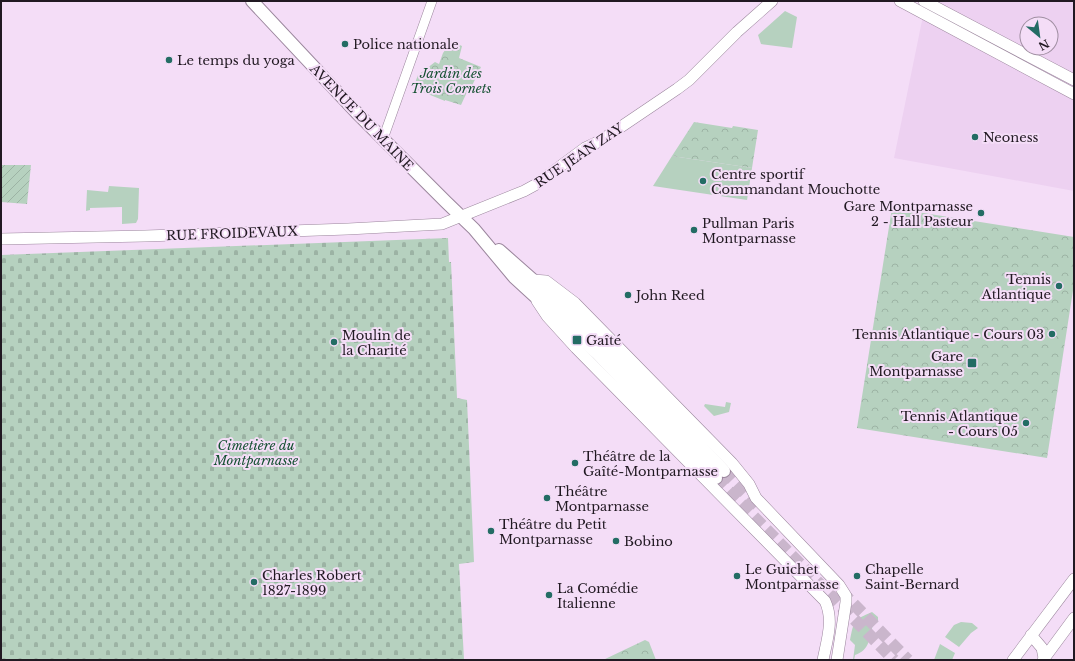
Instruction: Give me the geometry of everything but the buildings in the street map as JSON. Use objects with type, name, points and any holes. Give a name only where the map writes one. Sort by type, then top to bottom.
[{"type":"main road","name":"AVENUE DU MAINE","points":[[252,1],[383,139],[446,202],[597,337],[720,474],[598,354],[514,277],[476,230]]},
{"type":"main road","name":"RUE JEAN ZAY","points":[[461,216],[519,194],[535,185],[585,148],[600,141],[677,89],[689,80],[732,37],[772,1]]},
{"type":"main road","points":[[900,1],[923,5],[1074,80]]},
{"type":"main road","points":[[923,5],[1074,94]]},
{"type":"main road","name":"RUE FROIDEVAUX","points":[[1,239],[348,229],[442,224],[461,216]]},
{"type":"main road","name":"AVENUE DU MAINE","points":[[533,280],[546,281],[575,303],[732,463],[749,484],[756,498],[844,590],[846,602],[837,660]]},
{"type":"main road","name":"AVENUE DU MAINE","points":[[534,295],[547,316],[576,348],[825,601],[830,614],[823,660]]},
{"type":"main road","points":[[1013,660],[1074,579]]},
{"type":"main road","points":[[1044,659],[1074,618]]},
{"type":"main road","points":[[1031,636],[1042,648],[1044,659]]},
{"type":"street","points":[[383,139],[432,1]]},
{"type":"shaded area","points":[[926,1],[1074,1],[1074,191],[894,158]]},
{"type":"green space","points":[[785,11],[797,17],[792,48],[761,44],[758,35]]},
{"type":"green space","name":"Jardin des Trois Cornets","points":[[451,41],[462,46],[459,58],[481,67],[461,105],[445,101],[413,88],[418,75],[435,62],[439,64],[443,53],[450,45]]},
{"type":"green space","points":[[694,122],[732,128],[733,126],[758,130],[752,168],[672,156]]},
{"type":"green space","name":"Centre sportif Commandant Mouchotte","points":[[672,156],[752,168],[747,200],[653,186]]},
{"type":"green space","points":[[1,165],[31,165],[27,204],[1,202]]},
{"type":"green space","points":[[109,186],[139,188],[138,219],[136,223],[122,224],[122,207],[90,208],[90,210],[86,211],[87,190],[108,192]]},
{"type":"green space","points":[[892,208],[1074,237],[1074,284],[1047,458],[857,428]]},
{"type":"green space","name":"Cimetière du Montparnasse","points":[[448,238],[449,262],[451,262],[457,398],[467,400],[474,562],[459,564],[464,660],[1,660],[1,255]]},
{"type":"green space","points":[[726,402],[731,403],[729,412],[714,416],[704,406],[705,404],[725,407]]},
{"type":"green space","points":[[872,612],[878,617],[878,622],[873,624],[870,638],[864,650],[855,655],[853,660],[855,645],[850,640],[852,629],[858,619]]},
{"type":"green space","points":[[961,622],[972,623],[978,628],[971,633],[959,647],[945,637],[954,625]]},
{"type":"green space","points":[[645,640],[649,642],[656,660],[603,660]]},
{"type":"green space","points":[[940,644],[955,653],[952,660],[934,660]]},
{"type":"tunnel","points":[[724,471],[761,509]]},
{"type":"tunnel","points":[[716,478],[894,660]]},
{"type":"tunnel","points":[[841,591],[908,660]]},
{"type":"place","name":"Police nationale","points":[[345,44]]},
{"type":"place","name":"Le temps du yoga","points":[[169,60]]},
{"type":"place","name":"Neoness","points":[[975,137]]},
{"type":"place","name":"Centre sportif Commandant Mouchotte","points":[[703,181]]},
{"type":"place","name":"Gare Montparnasse 2 - Hall Pasteur","points":[[981,213]]},
{"type":"place","name":"Pullman Paris Montparnasse","points":[[694,230]]},
{"type":"place","name":"Tennis Atlantique","points":[[1059,286]]},
{"type":"place","name":"John Reed","points":[[628,295]]},
{"type":"place","name":"Tennis Atlantique - Cours 03","points":[[1052,334]]},
{"type":"place","name":"Gaîté","points":[[577,340]]},
{"type":"place","name":"Moulin de la Charité","points":[[334,342]]},
{"type":"place","name":"Gare Montparnasse","points":[[972,363]]},
{"type":"place","name":"Tennis Atlantique - Cours 05","points":[[1026,423]]},
{"type":"place","name":"Théâtre de la Gaîté-Montparnasse","points":[[575,463]]},
{"type":"place","name":"Théâtre Montparnasse","points":[[547,498]]},
{"type":"place","name":"Théâtre du Petit Montparnasse","points":[[491,531]]},
{"type":"place","name":"Bobino","points":[[616,541]]},
{"type":"place","name":"Le Guichet Montparnasse","points":[[737,576]]},
{"type":"place","name":"Chapelle Saint-Bernard","points":[[857,576]]},
{"type":"place","name":"Charles Robert 1827-1899","points":[[254,582]]},
{"type":"place","name":"La Comédie Italienne","points":[[549,595]]}]
